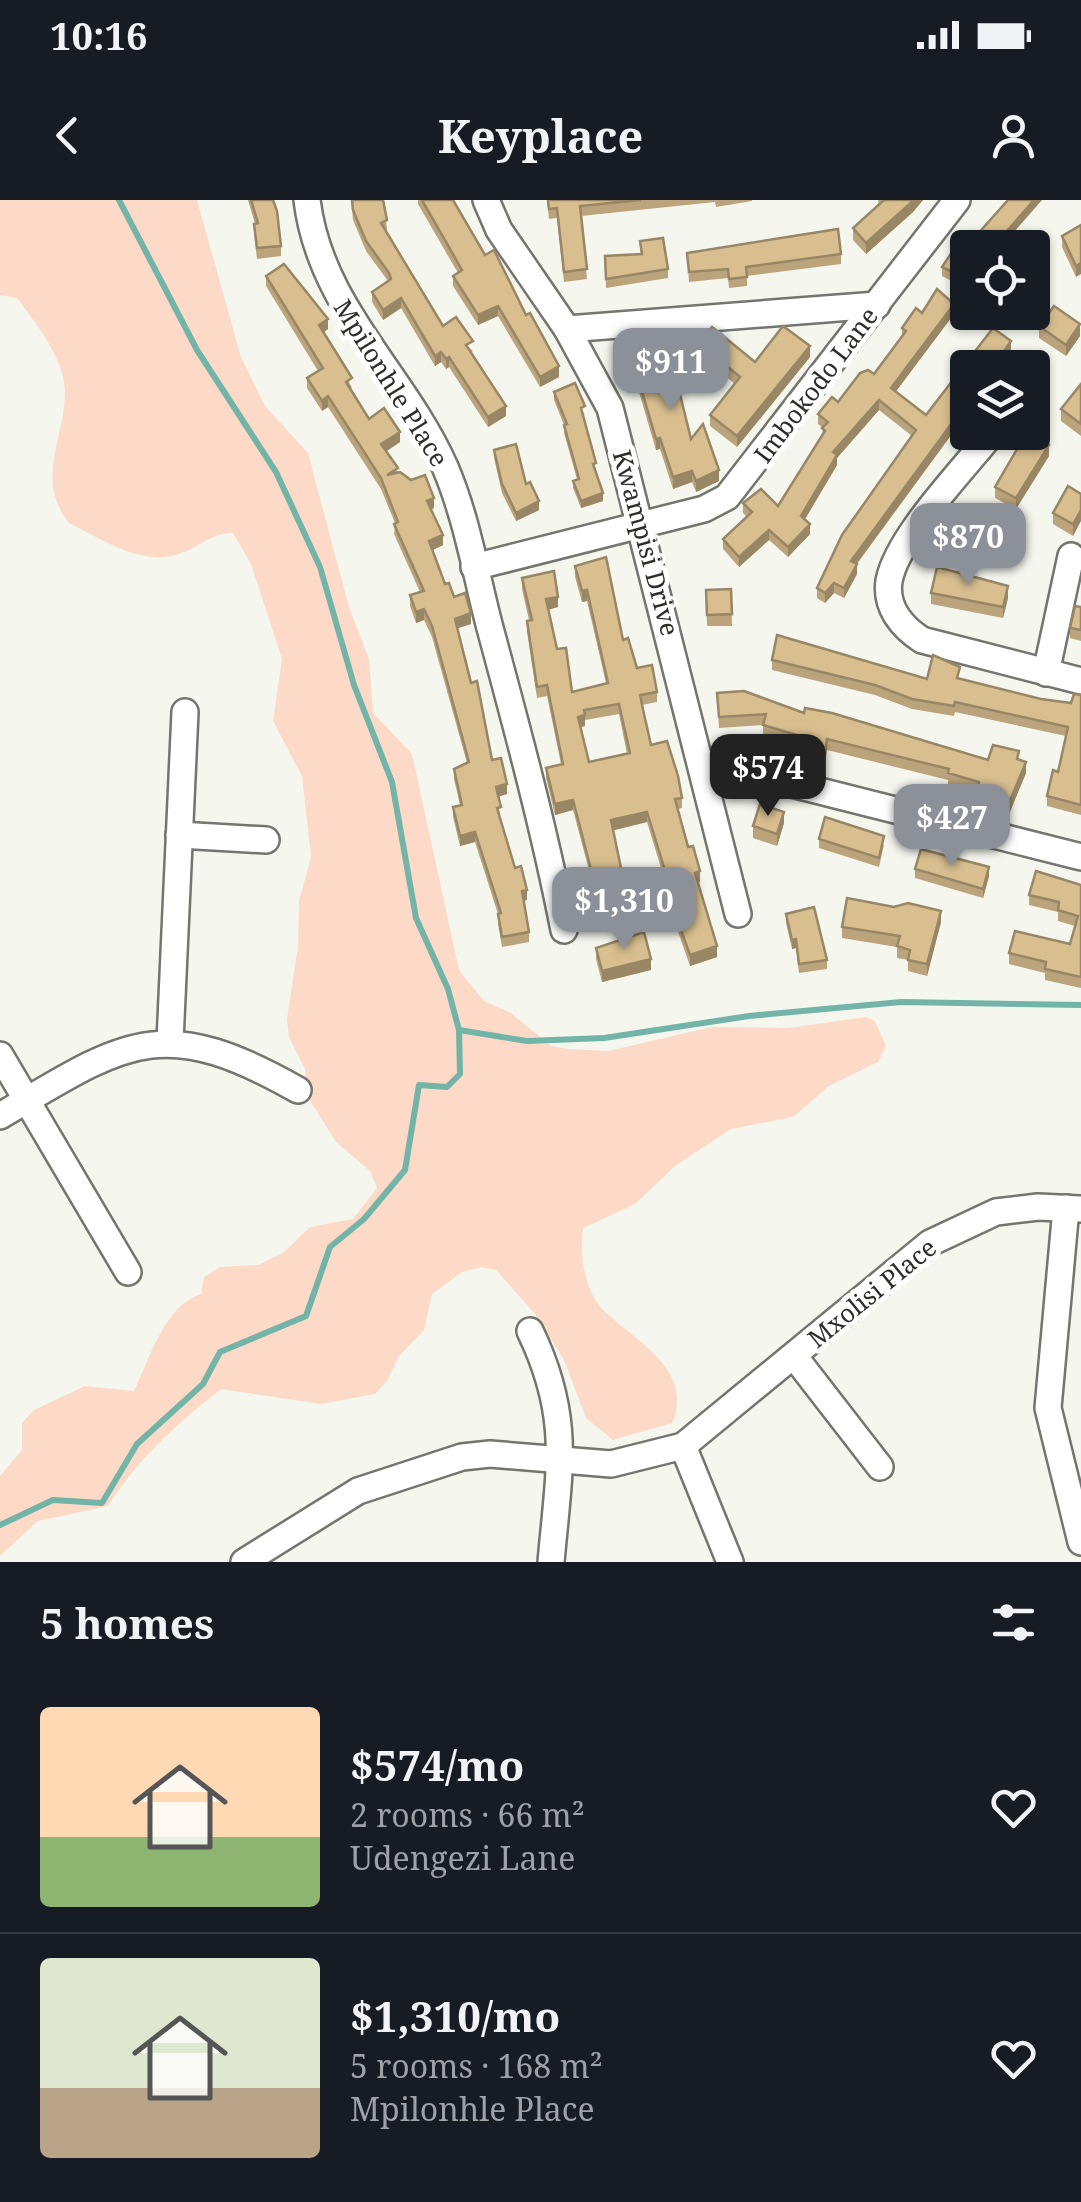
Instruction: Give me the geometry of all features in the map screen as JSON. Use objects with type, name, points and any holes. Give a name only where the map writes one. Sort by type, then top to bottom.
[{"type":"street","name":"Mpilonhle Place","points":[[308,200],[314,245],[330,283],[444,464],[474,567],[564,930]]},
{"type":"street","name":"Kwampisi Drive","points":[[486,200],[520,265],[567,330],[610,408],[643,524],[738,914]]},
{"type":"street","name":"Imbokodo Lane","points":[[643,524],[704,510],[727,498],[956,200]]},
{"type":"street","points":[[567,330],[877,305]]},
{"type":"street","points":[[978,450],[900,553],[889,595],[896,617],[922,640],[1081,682]]},
{"type":"street","points":[[474,567],[643,524]]},
{"type":"street","points":[[1046,672],[1071,556]]},
{"type":"street","points":[[170,1041],[185,712]]},
{"type":"street","points":[[701,760],[1081,857]]},
{"type":"street","points":[[178,836],[266,840]]},
{"type":"street","points":[[0,1116],[116,1052],[170,1041],[235,1058],[298,1090]]},
{"type":"street","points":[[0,1055],[128,1272]]},
{"type":"street","name":"Mxolisi Place","points":[[244,1562],[358,1491],[390,1480],[490,1454],[611,1464],[683,1446],[930,1243],[951,1230],[1018,1208],[1074,1208],[1048,1408],[1081,1542]]},
{"type":"street","points":[[530,1331],[554,1384],[560,1460],[551,1562]]},
{"type":"street","name":"Mxolisi Place","points":[[794,1356],[880,1467]]},
{"type":"street","points":[[683,1446],[730,1562]]},
{"type":"shaded area","points":[[0,200],[197,200],[241,357],[265,406],[308,453],[349,607],[369,659],[373,713],[412,754],[459,970],[484,1001],[511,1013],[551,1046],[608,1051],[712,1027],[788,1028],[866,1017],[875,1021],[886,1046],[878,1062],[829,1086],[793,1117],[731,1129],[675,1166],[635,1204],[583,1228],[583,1264],[590,1290],[604,1311],[651,1350],[664,1366],[674,1383],[677,1402],[672,1423],[613,1440],[586,1418],[564,1360],[535,1314],[496,1270],[481,1267],[462,1272],[432,1294],[424,1330],[399,1356],[387,1381],[375,1394],[321,1404],[221,1389],[159,1443],[108,1506],[38,1521],[0,1556],[0,1476],[22,1450],[22,1423],[34,1410],[85,1386],[134,1391],[168,1321],[188,1300],[201,1294],[204,1277],[220,1267],[258,1265],[283,1253],[310,1227],[353,1219],[377,1188],[370,1171],[336,1142],[307,1096],[305,1069],[289,1037],[287,1019],[298,946],[299,901],[311,857],[302,776],[273,721],[282,659],[251,564],[233,533],[161,557],[133,553],[69,523],[59,507],[53,475],[64,382],[56,356],[17,298],[0,295]]},
{"type":"building","points":[[251,200],[273,200],[281,246],[257,248],[254,224],[258,223]]},
{"type":"building","points":[[352,200],[383,200],[387,220],[381,223],[443,326],[456,317],[473,341],[466,345],[506,406],[488,417],[449,357],[446,359],[441,352],[435,356],[401,298],[383,310],[372,292],[391,279],[366,241]]},
{"type":"building","points":[[422,200],[453,200],[485,255],[494,250],[526,315],[530,313],[559,366],[540,377],[498,306],[478,315],[453,276],[462,270]]},
{"type":"building","points":[[548,200],[641,200],[580,206],[587,269],[564,272],[557,208],[549,209]]},
{"type":"building","points":[[884,200],[914,200],[866,243],[853,228]]},
{"type":"building","points":[[1008,200],[1034,200],[1008,230],[981,230]]},
{"type":"building","points":[[1081,225],[1081,263],[1076,266],[1062,236]]},
{"type":"building","points":[[838,229],[841,254],[746,267],[747,277],[729,279],[728,269],[689,272],[687,253]]},
{"type":"building","points":[[663,238],[668,269],[606,279],[605,256],[642,254],[640,241]]},
{"type":"building","points":[[950,255],[950,271],[942,267]]},
{"type":"building","points":[[284,264],[328,319],[319,325],[352,378],[346,382],[369,419],[384,408],[400,432],[381,444],[398,468],[387,475],[400,472],[411,480],[425,475],[434,498],[427,501],[443,535],[429,541],[445,584],[449,583],[454,597],[465,593],[471,613],[455,619],[471,683],[477,681],[492,760],[501,758],[507,784],[496,787],[501,807],[497,808],[515,868],[521,866],[527,890],[522,891],[529,932],[502,937],[498,914],[501,913],[475,832],[460,836],[453,807],[462,805],[454,769],[469,762],[432,626],[424,609],[416,612],[410,595],[424,591],[394,524],[398,522],[381,478],[328,396],[322,401],[307,378],[323,368],[266,276]]},
{"type":"building","points":[[937,289],[950,300],[950,309],[891,388],[926,415],[950,384],[950,426],[851,561],[857,564],[844,588],[834,583],[825,593],[817,588],[842,535],[916,430],[879,400],[833,452],[837,455],[801,516],[810,524],[788,547],[769,530],[739,557],[723,539],[752,512],[743,503],[761,489],[778,506],[825,431],[822,428],[828,422],[818,414],[832,397],[838,402],[860,373],[868,370],[874,374],[906,331],[902,328],[916,308],[922,313]]},
{"type":"building","points":[[1054,306],[1080,324],[1066,345],[1045,330],[1050,330],[1050,311]]},
{"type":"building","points":[[783,326],[810,346],[737,436],[710,415],[740,377],[699,343],[712,327],[755,362]]},
{"type":"building","points":[[991,330],[1011,341],[1005,350],[976,350]]},
{"type":"building","points":[[661,340],[664,351],[669,350],[691,439],[703,424],[719,470],[696,481],[692,471],[673,477],[660,438],[656,439],[629,347]]},
{"type":"building","points":[[575,383],[585,406],[581,408],[603,493],[581,501],[573,481],[579,479],[564,425],[567,424],[554,392]]},
{"type":"building","points":[[1081,384],[1081,424],[1061,409]]},
{"type":"building","points":[[516,444],[526,484],[530,482],[539,501],[516,513],[502,484],[494,450]]},
{"type":"building","points":[[1017,450],[1046,450],[1016,498],[995,487]]},
{"type":"building","points":[[1068,486],[1081,494],[1081,510],[1073,524],[1053,513]]},
{"type":"building","points":[[972,515],[992,527],[978,548],[959,536]]},
{"type":"building","points":[[606,557],[623,640],[628,638],[637,668],[652,665],[657,692],[640,695],[651,745],[667,741],[682,798],[675,799],[688,847],[693,846],[700,871],[695,873],[717,946],[690,955],[677,919],[674,920],[666,891],[671,890],[647,812],[611,820],[627,897],[594,904],[588,878],[593,877],[573,800],[555,804],[546,768],[563,764],[547,685],[537,687],[527,621],[532,620],[522,578],[554,571],[558,597],[546,599],[557,649],[566,648],[572,692],[608,683],[587,590],[582,591],[575,566]],"holes":[[[619,704],[630,753],[589,762],[578,717],[585,715],[584,710]]]},
{"type":"building","points":[[937,567],[1008,586],[1003,607],[931,593]]},
{"type":"building","points":[[731,589],[732,614],[707,615],[706,590]]},
{"type":"building","points":[[1075,606],[1081,607],[1081,630],[1070,628]]},
{"type":"building","points":[[777,635],[927,679],[933,655],[960,667],[957,678],[1041,699],[1071,703],[1074,694],[1081,695],[1081,805],[1047,796],[1053,770],[1058,772],[1068,727],[955,702],[954,706],[912,699],[875,685],[772,660]]},
{"type":"building","points":[[744,691],[804,713],[805,708],[832,713],[988,760],[993,745],[1019,751],[1017,759],[1026,762],[1009,803],[976,795],[979,782],[948,773],[949,769],[827,739],[825,753],[798,748],[800,736],[763,725],[766,714],[719,717],[717,693]]},
{"type":"building","points":[[760,804],[784,812],[777,834],[753,826]]},
{"type":"building","points":[[825,817],[884,836],[879,858],[819,839]]},
{"type":"building","points":[[921,849],[989,867],[983,889],[915,869]]},
{"type":"building","points":[[1036,871],[1081,885],[1081,977],[1045,969],[1046,962],[1009,953],[1015,931],[1070,944],[1078,916],[1058,910],[1059,902],[1029,895]]},
{"type":"building","points":[[847,898],[894,907],[908,903],[941,911],[927,964],[908,960],[910,950],[897,946],[900,936],[842,927]]},
{"type":"building","points":[[814,907],[827,960],[799,964],[796,939],[792,940],[786,914]]},
{"type":"building","points":[[644,932],[651,959],[602,971],[596,948]]},
{"type":"waterway","points":[[0,1525],[53,1500],[102,1503],[137,1444],[203,1384],[220,1352],[306,1316],[330,1247],[364,1219],[405,1170],[419,1085],[447,1087],[460,1074],[459,1030],[448,989],[416,918],[392,782],[354,685],[320,567],[276,472],[197,350],[119,200]]},
{"type":"waterway","points":[[459,1030],[527,1041],[604,1038],[749,1016],[901,1002],[1081,1005]]}]
